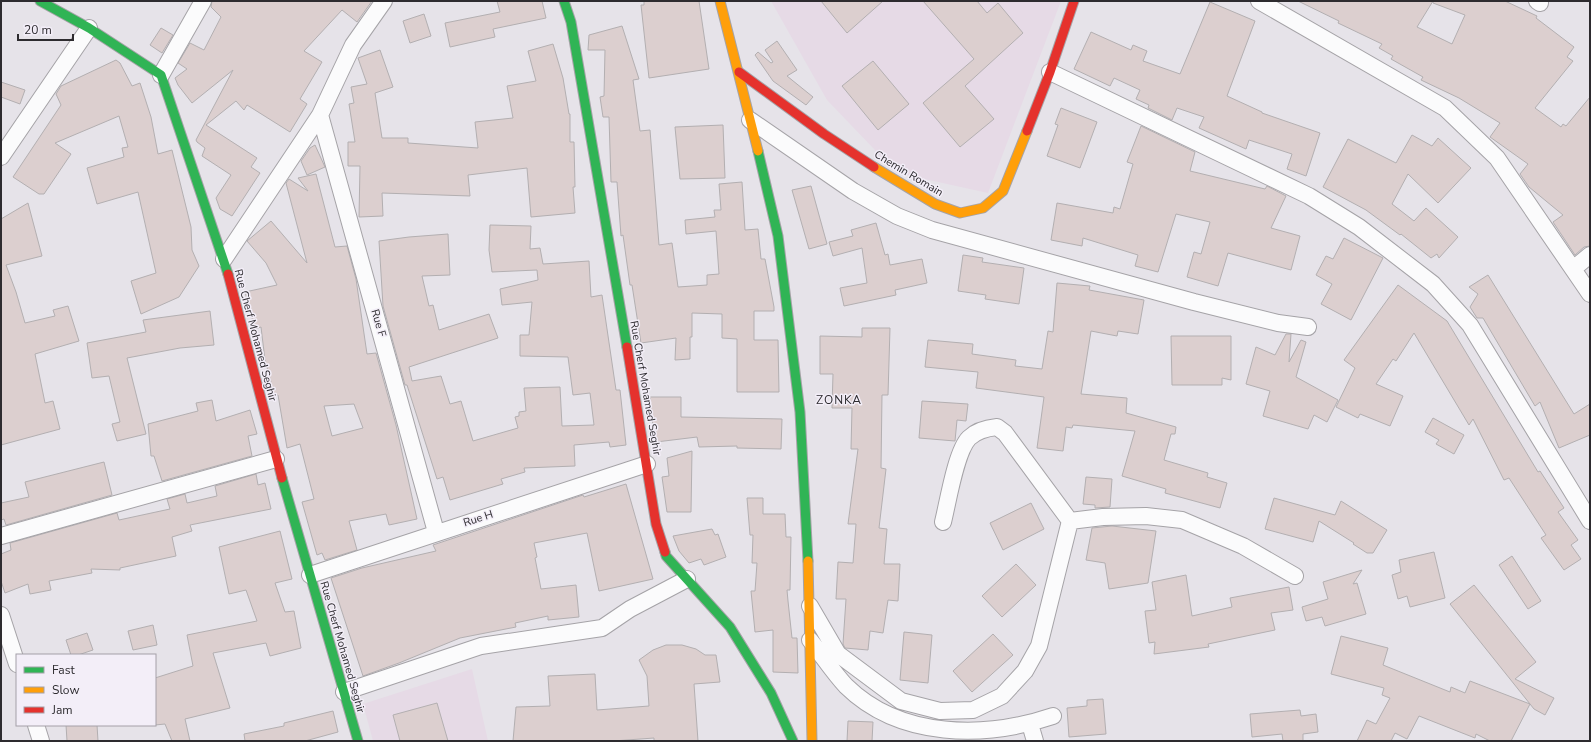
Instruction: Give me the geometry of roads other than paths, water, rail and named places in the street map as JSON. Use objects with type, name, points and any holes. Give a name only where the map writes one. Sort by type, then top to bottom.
[{"type":"street","points":[[40,1],[89,28],[161,75],[203,1]]},
{"type":"street","points":[[224,259],[320,115],[353,45],[384,1]]},
{"type":"street","name":"Rue Cherf Mohamed Seghir","points":[[564,1],[571,22],[656,524],[666,556],[730,627],[771,693],[792,741]]},
{"type":"street","points":[[720,1],[739,72],[778,236],[800,405],[808,550],[812,741]]},
{"type":"street","name":"Chemin Romain","points":[[739,72],[824,134],[902,185],[935,204],[960,213],[983,208],[1004,191],[1050,72],[1074,1]]},
{"type":"street","points":[[1259,1],[1445,108],[1497,158],[1590,294]]},
{"type":"street","points":[[1,157],[89,28]]},
{"type":"street","points":[[1050,72],[1309,196],[1359,227],[1433,284],[1470,325],[1590,521]]},
{"type":"street","name":"Rue Cherf Mohamed Seghir","points":[[161,75],[224,259],[276,460],[358,741]]},
{"type":"street","name":"Rue F","points":[[320,115],[436,532]]},
{"type":"street","points":[[750,120],[853,191],[897,216],[932,230],[1194,302],[1278,323],[1308,327]]},
{"type":"street","points":[[1573,269],[1590,255]]},
{"type":"street","points":[[943,522],[961,452],[969,438],[985,428],[998,426],[1005,433],[1070,521]]},
{"type":"street","points":[[1,536],[276,460]]},
{"type":"street","name":"Rue H","points":[[310,574],[647,464]]},
{"type":"street","points":[[1070,521],[1102,517],[1146,516],[1182,520],[1243,546],[1295,576]]},
{"type":"street","points":[[809,603],[838,654],[901,702],[940,711],[973,710],[1002,696],[1025,672],[1039,646],[1070,521]]},
{"type":"street","points":[[344,692],[481,646],[602,628],[630,609],[687,579]]},
{"type":"street","points":[[1,615],[16,661]]},
{"type":"street","points":[[810,640],[846,686],[881,711],[918,726],[962,732],[1030,724],[1052,716]]},
{"type":"street","points":[[1030,724],[1035,741]]},
{"type":"street","points":[[36,726],[41,741]]},
{"type":"district","name":"ZONKA","points":[[839,400]]}]
